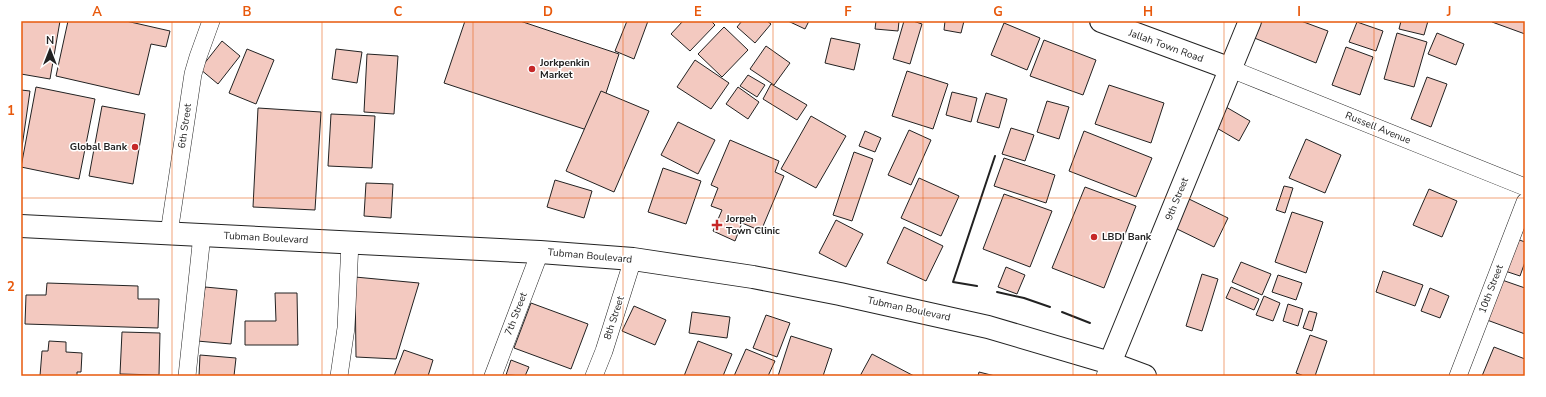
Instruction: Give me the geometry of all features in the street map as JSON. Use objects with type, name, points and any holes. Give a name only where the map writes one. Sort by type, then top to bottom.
[{"type":"main road","name":"Jallah Town Road","points":[[1101,21],[1231,69]]},
{"type":"main road","name":"9th Street","points":[[1107,369],[1250,21]]},
{"type":"main road","name":"Tubman Boulevard","points":[[21,226],[540,252],[633,260],[753,277],[988,326],[1107,369],[1145,376]]},
{"type":"street","name":"6th Street","points":[[170,233],[193,74],[211,21]]},
{"type":"street","name":"Russell Avenue","points":[[1231,69],[1525,187]]},
{"type":"street","name":"10th Street","points":[[1458,376],[1525,202]]},
{"type":"street","points":[[187,376],[202,236]]},
{"type":"street","points":[[339,376],[346,328],[350,242]]},
{"type":"street","name":"7th Street","points":[[493,376],[540,252]]},
{"type":"street","name":"8th Street","points":[[594,376],[604,352],[633,260]]},
{"type":"building","points":[[21,21],[60,21],[50,79],[21,74]]},
{"type":"building","points":[[68,21],[126,21],[170,31],[166,47],[151,44],[139,95],[56,76]]},
{"type":"building","name":"Jorkpenkin Market","points":[[465,21],[520,21],[619,54],[593,132],[444,83]]},
{"type":"building","points":[[627,21],[648,21],[634,59],[615,51]]},
{"type":"building","points":[[683,21],[711,21],[715,25],[690,51],[671,34]]},
{"type":"building","points":[[742,21],[767,21],[771,24],[755,43],[737,27]]},
{"type":"building","points":[[788,21],[809,21],[805,29]]},
{"type":"building","points":[[876,21],[899,21],[898,31],[875,29]]},
{"type":"building","points":[[904,21],[913,21],[922,24],[910,64],[893,59]]},
{"type":"building","points":[[945,21],[964,21],[961,33],[944,30]]},
{"type":"building","points":[[1253,21],[1301,21],[1328,31],[1316,63],[1247,35]]},
{"type":"building","points":[[1401,21],[1428,21],[1424,35],[1399,29]]},
{"type":"building","points":[[1525,21],[1525,34],[1492,22]]},
{"type":"building","points":[[1357,22],[1383,31],[1376,51],[1349,42]]},
{"type":"building","points":[[1004,23],[1040,38],[1027,70],[991,55]]},
{"type":"building","points":[[724,27],[748,50],[722,77],[698,54]]},
{"type":"building","points":[[1397,33],[1427,42],[1414,87],[1384,79]]},
{"type":"building","points":[[1437,33],[1464,44],[1456,65],[1428,54]]},
{"type":"building","points":[[831,38],[860,44],[854,70],[825,63]]},
{"type":"building","points":[[1044,40],[1096,60],[1083,95],[1030,76]]},
{"type":"building","points":[[222,41],[240,56],[218,84],[200,69]]},
{"type":"building","points":[[766,46],[790,63],[774,85],[750,69]]},
{"type":"building","points":[[1346,47],[1373,57],[1360,95],[1332,85]]},
{"type":"building","points":[[247,49],[274,60],[256,104],[229,93]]},
{"type":"building","points":[[336,49],[362,52],[357,83],[332,79]]},
{"type":"building","points":[[367,54],[398,56],[394,114],[364,112]]},
{"type":"building","points":[[695,60],[729,83],[711,109],[677,87]]},
{"type":"building","points":[[907,71],[948,84],[933,129],[892,116]]},
{"type":"building","points":[[748,75],[765,85],[757,97],[740,86]]},
{"type":"building","points":[[1427,77],[1447,84],[1431,127],[1411,119]]},
{"type":"building","points":[[771,84],[807,105],[797,120],[763,99]]},
{"type":"building","points":[[1109,85],[1164,103],[1151,143],[1095,124]]},
{"type":"building","points":[[36,87],[95,99],[79,179],[21,167]]},
{"type":"building","points":[[738,87],[759,102],[748,119],[726,104]]},
{"type":"building","points":[[21,90],[30,91],[21,154]]},
{"type":"building","points":[[601,91],[649,111],[614,192],[566,171]]},
{"type":"building","points":[[952,92],[977,98],[971,122],[946,115]]},
{"type":"building","points":[[986,93],[1007,99],[999,128],[977,122]]},
{"type":"building","points":[[1047,101],[1069,107],[1059,139],[1037,132]]},
{"type":"building","points":[[102,106],[145,114],[133,184],[89,176]]},
{"type":"building","points":[[1226,107],[1250,121],[1239,141],[1215,127]]},
{"type":"building","points":[[258,108],[321,112],[315,210],[253,207]]},
{"type":"building","points":[[331,114],[375,116],[372,168],[328,166]]},
{"type":"building","points":[[811,116],[846,136],[816,188],[781,169]]},
{"type":"building","points":[[678,122],[715,140],[698,174],[661,155]]},
{"type":"building","points":[[1011,128],[1034,135],[1025,161],[1002,154]]},
{"type":"building","points":[[909,130],[931,140],[911,185],[888,175]]},
{"type":"building","points":[[865,131],[881,138],[875,152],[859,146]]},
{"type":"building","points":[[1084,131],[1152,158],[1136,197],[1069,171]]},
{"type":"building","points":[[1306,139],[1341,155],[1325,193],[1289,178]]},
{"type":"building","name":"Jorpeh Town Clinic","points":[[730,140],[779,161],[775,172],[784,176],[761,231],[742,223],[735,241],[713,231],[722,210],[711,206],[718,188],[711,185]]},
{"type":"building","points":[[854,152],[873,159],[852,221],[833,215]]},
{"type":"building","points":[[1004,158],[1055,175],[1046,203],[994,186]]},
{"type":"building","points":[[663,168],[701,181],[686,224],[648,212]]},
{"type":"building","points":[[919,178],[959,196],[941,236],[901,218]]},
{"type":"building","points":[[555,180],[592,191],[584,218],[547,207]]},
{"type":"building","points":[[366,183],[393,184],[391,218],[364,216]]},
{"type":"building","points":[[1284,186],[1293,188],[1285,213],[1276,210]]},
{"type":"building","name":"LBDI Bank","points":[[1085,187],[1136,206],[1104,288],[1052,268]]},
{"type":"building","points":[[1429,189],[1457,201],[1442,237],[1413,225]]},
{"type":"building","points":[[1004,194],[1052,211],[1030,267],[983,249]]},
{"type":"building","points":[[1189,199],[1228,218],[1214,247],[1175,228]]},
{"type":"building","points":[[1292,212],[1323,222],[1306,273],[1275,262]]},
{"type":"building","points":[[836,220],[863,234],[846,267],[819,253]]},
{"type":"building","points":[[904,227],[943,246],[926,281],[887,263]]},
{"type":"building","points":[[1514,238],[1525,242],[1525,262],[1520,276],[1502,270]]},
{"type":"building","points":[[1241,262],[1271,274],[1262,295],[1232,282]]},
{"type":"building","points":[[1006,267],[1025,275],[1017,294],[998,287]]},
{"type":"building","points":[[1383,271],[1423,285],[1415,306],[1376,292]]},
{"type":"building","points":[[1202,274],[1218,279],[1202,331],[1186,326]]},
{"type":"building","points":[[1278,275],[1302,283],[1296,300],[1272,292]]},
{"type":"building","points":[[355,277],[419,283],[396,359],[356,357]]},
{"type":"building","points":[[1502,280],[1525,288],[1525,334],[1487,320]]},
{"type":"building","points":[[47,283],[138,286],[138,299],[159,299],[158,328],[25,324],[26,295],[46,295]]},
{"type":"building","points":[[205,287],[237,290],[231,344],[197,341]]},
{"type":"building","points":[[1231,287],[1259,299],[1254,310],[1226,298]]},
{"type":"building","points":[[1430,288],[1449,296],[1440,318],[1421,311]]},
{"type":"building","points":[[275,293],[297,293],[298,345],[245,345],[245,321],[276,321]]},
{"type":"building","points":[[1264,296],[1280,303],[1273,321],[1256,315]]},
{"type":"building","points":[[531,303],[588,324],[571,369],[514,348]]},
{"type":"building","points":[[1288,304],[1303,309],[1298,326],[1283,321]]},
{"type":"building","points":[[634,306],[666,320],[655,345],[622,331]]},
{"type":"building","points":[[1309,311],[1317,313],[1312,331],[1303,328]]},
{"type":"building","points":[[692,312],[730,317],[727,338],[689,333]]},
{"type":"building","points":[[766,315],[790,323],[777,357],[753,348]]},
{"type":"building","points":[[122,332],[160,333],[159,375],[120,374]]},
{"type":"building","points":[[1310,335],[1327,341],[1315,376],[1304,376],[1296,373]]},
{"type":"building","points":[[791,336],[832,349],[823,376],[778,376]]},
{"type":"building","points":[[49,341],[66,342],[66,352],[82,353],[81,372],[77,372],[77,376],[40,376],[42,351],[48,351]]},
{"type":"building","points":[[698,341],[732,354],[723,376],[684,376]]},
{"type":"building","points":[[1494,347],[1525,359],[1525,376],[1482,376]]},
{"type":"building","points":[[746,349],[775,361],[768,376],[734,376]]},
{"type":"building","points":[[404,350],[433,360],[428,376],[394,376]]},
{"type":"building","points":[[872,354],[914,376],[860,376]]},
{"type":"building","points":[[200,355],[236,358],[234,376],[199,376]]},
{"type":"building","points":[[511,360],[529,367],[525,376],[506,375]]},
{"type":"building","points":[[979,372],[995,376],[978,376]]},
{"type":"wall","points":[[977,286],[953,282],[995,156]]},
{"type":"wall","points":[[997,292],[1024,298],[1050,307]]},
{"type":"wall","points":[[1062,312],[1090,323]]},
{"type":"place","name":"Jorkpenkin Market","points":[[532,69]]},
{"type":"place","name":"Global Bank","points":[[135,147]]},
{"type":"place","name":"Jorpeh Town Clinic","points":[[717,225]]},
{"type":"place","name":"LBDI Bank","points":[[1094,237]]}]
